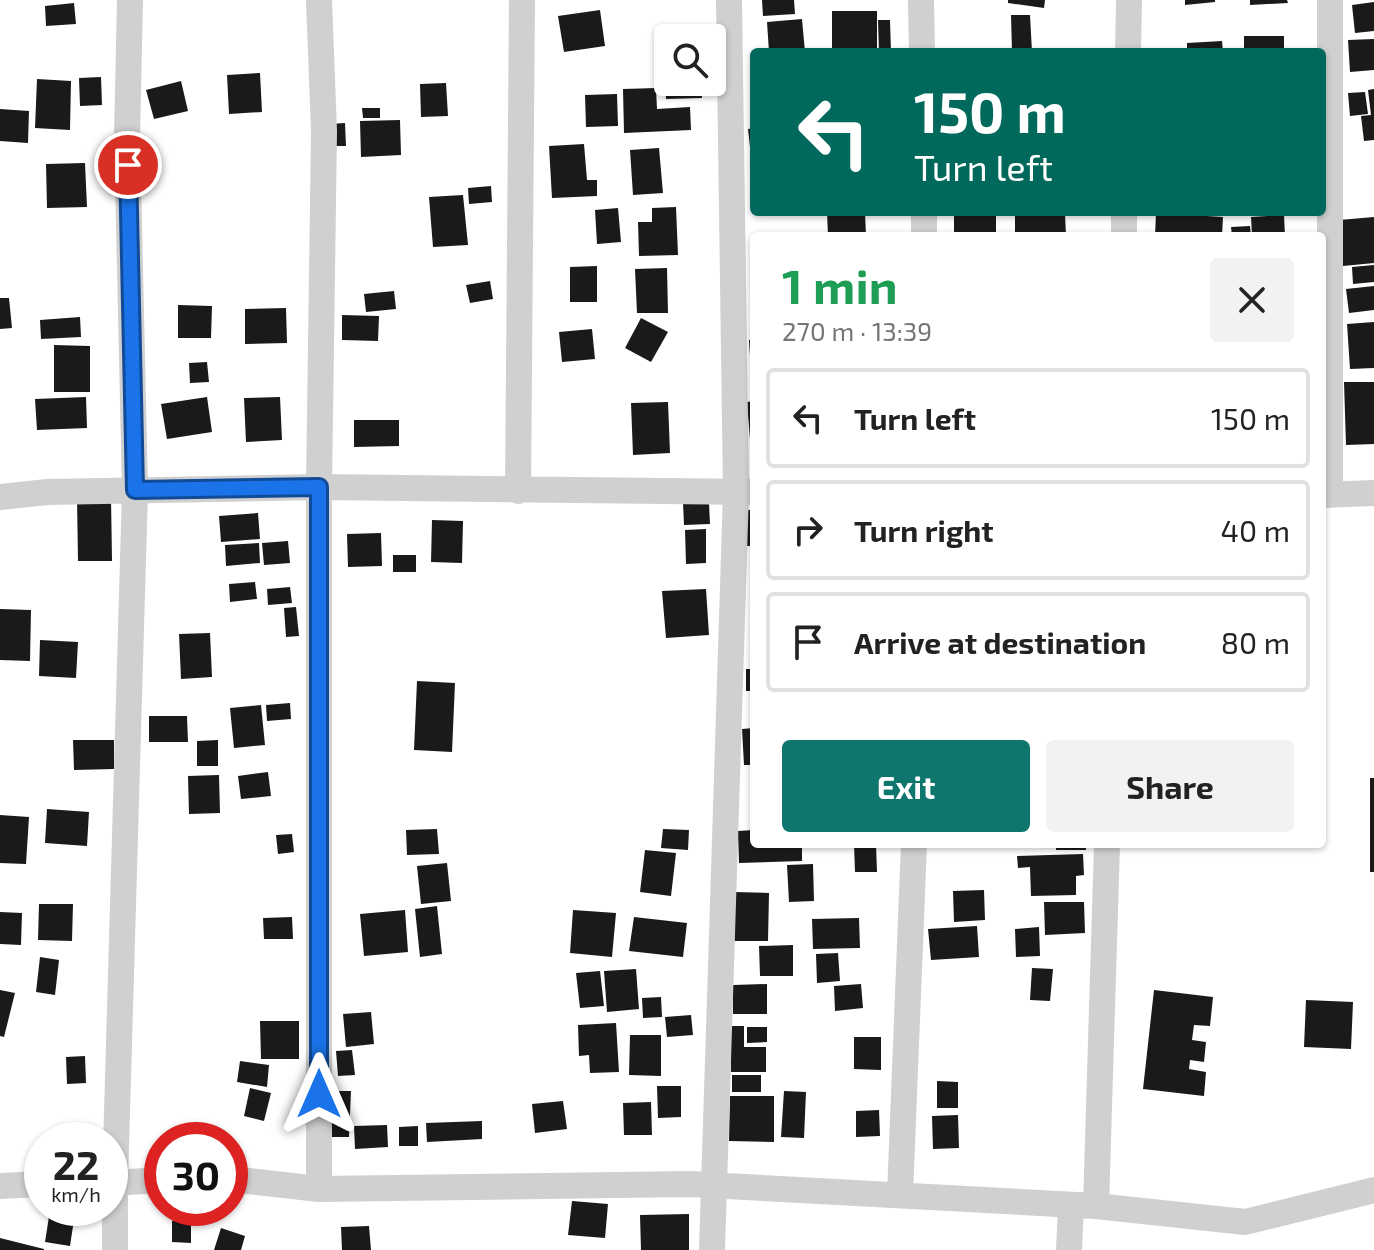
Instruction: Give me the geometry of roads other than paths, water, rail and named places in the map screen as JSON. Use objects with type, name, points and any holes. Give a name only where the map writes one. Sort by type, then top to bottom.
[{"type":"street","points":[[114,1122],[135,490],[127,136],[130,0]]},
{"type":"street","points":[[319,0],[324,131],[319,487],[319,1189]]},
{"type":"street","points":[[518,491],[522,0]]},
{"type":"street","points":[[712,1250],[745,492],[729,0]]},
{"type":"street","points":[[921,0],[922,48]]},
{"type":"street","points":[[1128,48],[1129,0]]},
{"type":"street","points":[[1330,0],[1326,495],[1374,493]]},
{"type":"street","points":[[0,497],[47,492],[319,487],[745,492]]},
{"type":"street","points":[[900,1195],[914,848]]},
{"type":"street","points":[[1069,1250],[1084,1205],[1107,848]]},
{"type":"street","points":[[248,1181],[319,1189],[714,1185],[1084,1205],[1245,1222],[1374,1190]]},
{"type":"street","points":[[0,1186],[24,1185]]},
{"type":"street","points":[[114,1226],[115,1250]]}]
